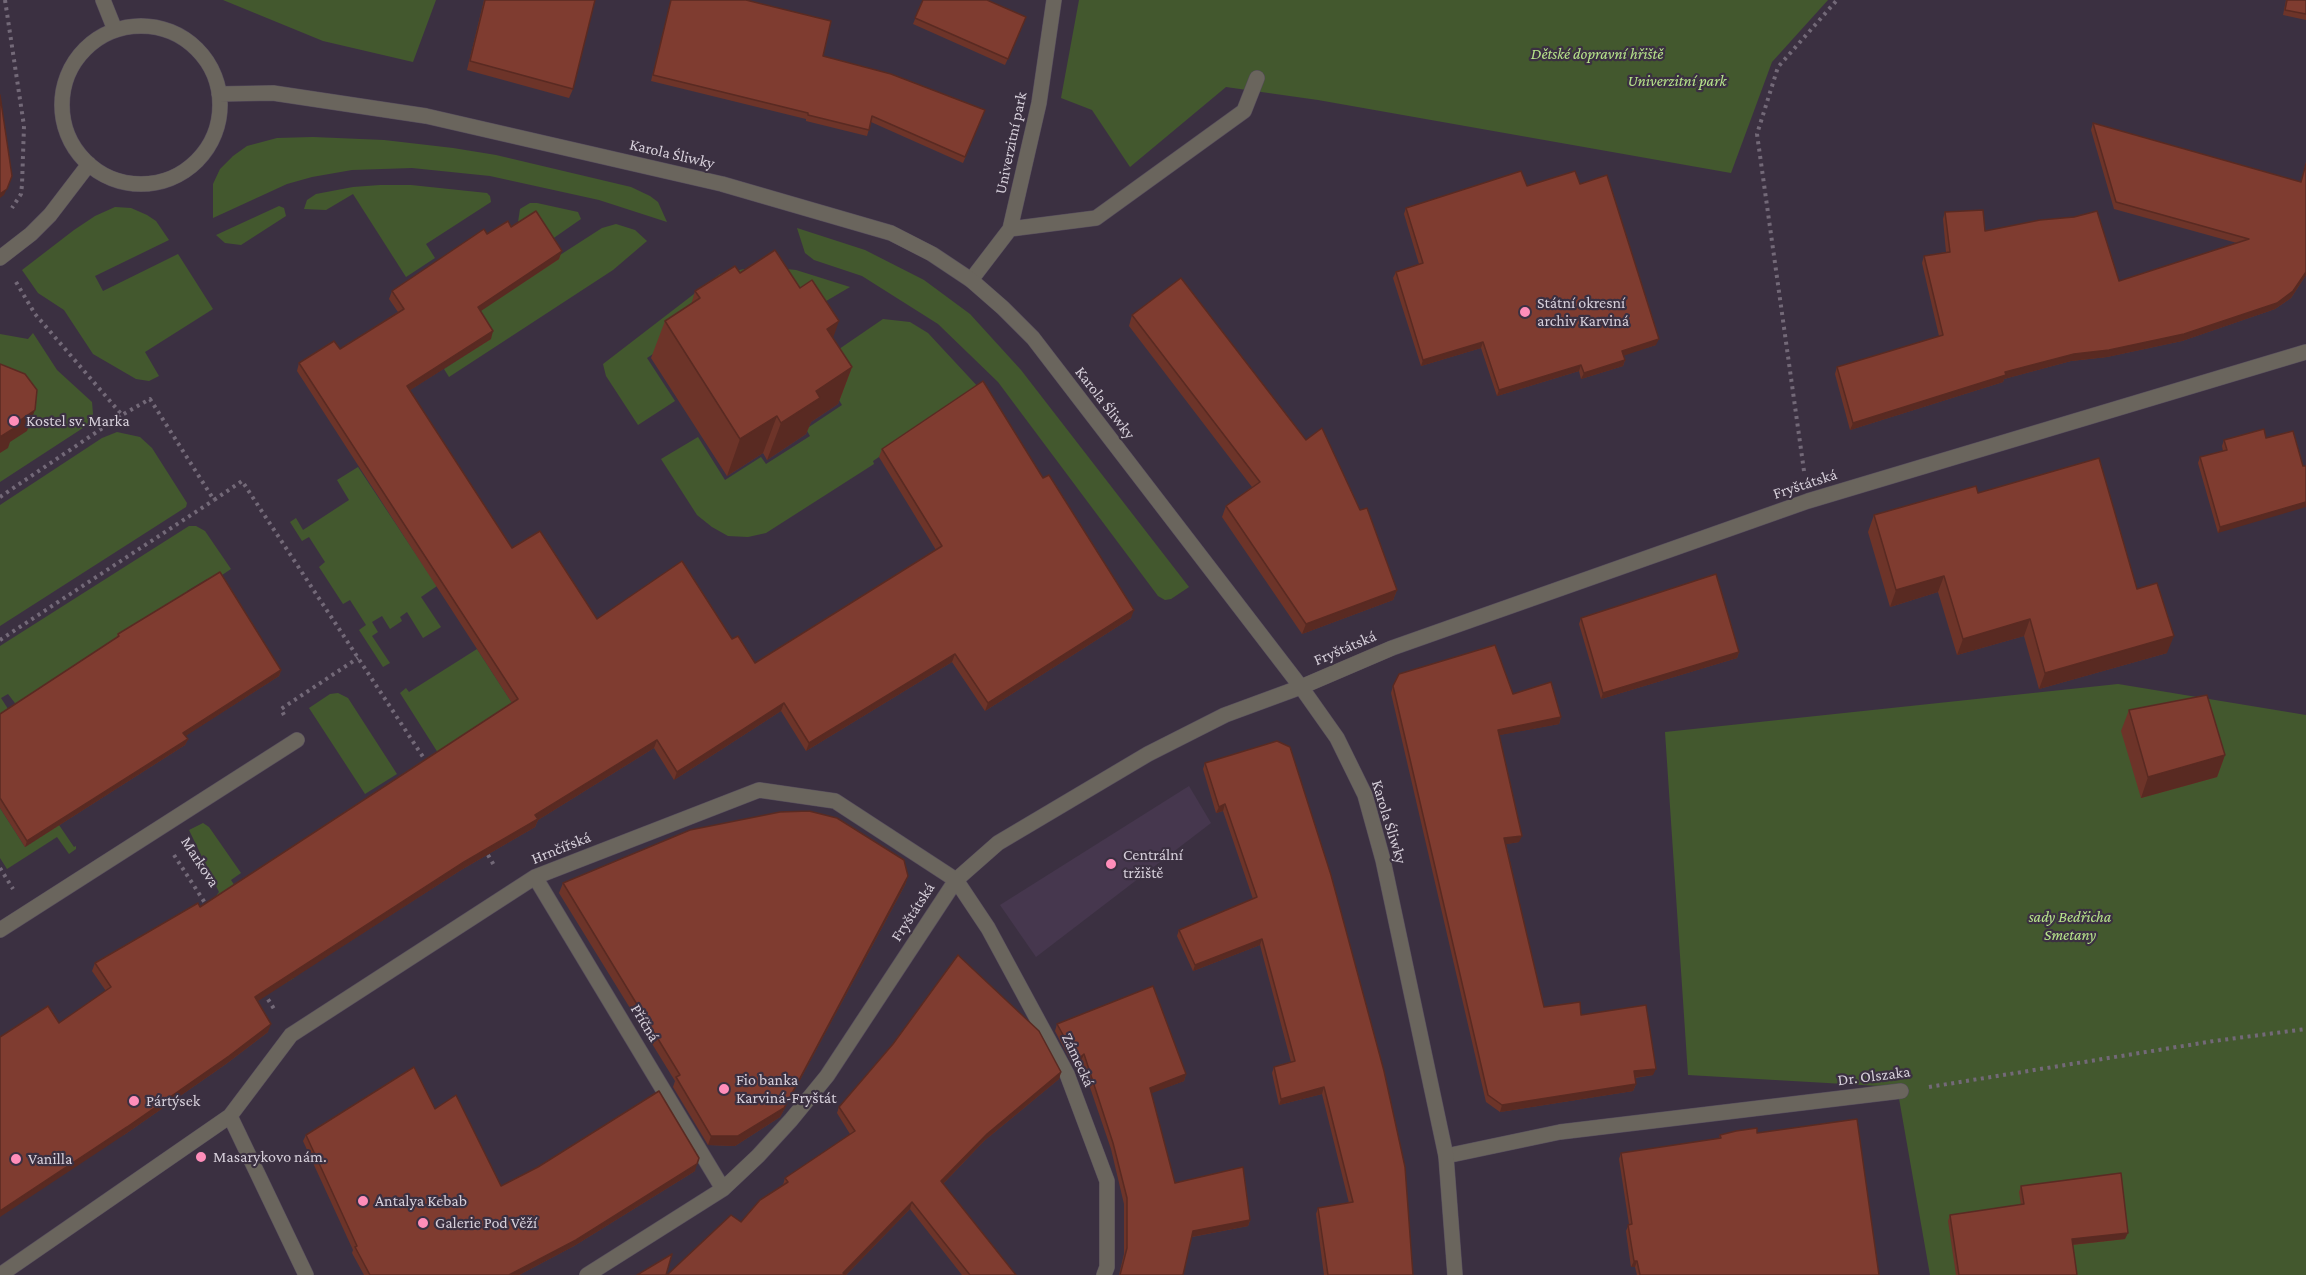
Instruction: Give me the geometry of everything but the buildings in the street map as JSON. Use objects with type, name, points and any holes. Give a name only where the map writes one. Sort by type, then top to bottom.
[{"type":"street","points":[[104,0],[115,30]]},
{"type":"street","name":"Univerzitní park","points":[[970,280],[1010,229],[1039,103],[1054,0]]},
{"type":"street","points":[[135,27],[155,27],[174,33],[191,44],[205,58],[214,75],[219,94],[220,115],[214,135],[204,153],[190,167],[173,177],[148,184],[123,182],[111,178],[89,164],[76,149],[66,131],[62,111],[64,90],[70,70],[81,53],[97,40],[115,30],[135,27]]},
{"type":"street","points":[[1010,229],[1096,218],[1244,111],[1257,78]]},
{"type":"street","name":"Karola Śliwky","points":[[219,94],[273,93],[304,96],[426,116],[722,184],[891,233],[932,254],[970,280],[1003,308],[1032,338],[1301,687],[1337,738],[1365,795],[1383,860],[1446,1156],[1455,1275]]},
{"type":"street","points":[[1,258],[50,215],[89,164]]},
{"type":"street","name":"Fryštátská","points":[[586,1275],[723,1189],[785,1127],[827,1076],[956,880],[998,843],[1148,754],[1225,715],[1301,687],[1392,648],[1808,501],[2306,352]]},
{"type":"street","name":"Markova","points":[[0,930],[297,740]]},
{"type":"street","name":"Hrnčířská","points":[[230,1116],[291,1035],[535,877],[759,790],[835,801],[956,880]]},
{"type":"street","name":"Příčná","points":[[535,877],[723,1189]]},
{"type":"street","name":"Zámecká","points":[[956,880],[988,928],[1067,1074],[1107,1182],[1107,1267],[1104,1275]]},
{"type":"street","name":"Dr. Olszaka","points":[[1446,1156],[1560,1132],[1901,1091]]},
{"type":"street","points":[[0,1275],[230,1116],[306,1275]]},
{"type":"path","points":[[5,0],[24,126],[21,194],[10,211]]},
{"type":"path","points":[[1808,501],[1757,134],[1778,67],[1837,0]]},
{"type":"path","points":[[1,258],[35,314],[122,415]]},
{"type":"path","points":[[0,497],[122,415],[150,399],[214,500]]},
{"type":"path","points":[[0,640],[242,481],[428,764]]},
{"type":"path","points":[[297,740],[281,709],[358,658]]},
{"type":"path","name":"Markova","points":[[157,829],[208,907]]},
{"type":"path","points":[[259,986],[291,1035]]},
{"type":"path","name":"Dr. Olszaka","points":[[1901,1091],[2214,1041],[2306,1029]]},
{"type":"shaded area","name":"Centrální tržiště","points":[[1189,786],[1211,823],[1036,957],[1000,905]]},
{"type":"green space","points":[[223,0],[436,0],[413,62],[323,41]]},
{"type":"green space","name":"Univerzitní park","points":[[1079,0],[1828,0],[1772,62],[1731,173],[1318,100],[1226,87],[1130,167],[1092,110],[1061,98]]},
{"type":"green space","points":[[277,138],[384,140],[453,148],[496,155],[631,187],[658,202],[667,222],[599,200],[490,176],[412,168],[352,170],[312,177],[287,184],[213,218],[213,184],[220,169],[233,156],[247,146]]},
{"type":"green space","points":[[380,185],[411,185],[487,193],[491,202],[426,244],[435,258],[406,277],[353,194],[326,210],[304,209],[307,200],[316,194]]},
{"type":"green space","points":[[530,203],[578,212],[581,219],[548,242],[517,229],[520,209]]},
{"type":"green space","points":[[279,206],[284,208],[286,216],[241,245],[225,243],[216,235]]},
{"type":"green space","points":[[115,207],[131,208],[147,215],[156,221],[169,240],[95,276],[103,291],[178,254],[213,309],[145,352],[159,376],[149,381],[136,379],[93,354],[64,310],[38,293],[22,270],[74,230],[95,216]]},
{"type":"green space","points":[[616,224],[635,230],[647,241],[613,270],[449,377],[444,369],[490,339],[473,311],[602,228]]},
{"type":"green space","points":[[797,228],[865,250],[924,280],[970,314],[1021,370],[1189,587],[1171,599],[1165,600],[1158,596],[998,382],[938,324],[862,276],[814,260],[805,253]]},
{"type":"green space","points":[[759,266],[796,270],[850,287],[799,317],[683,334],[647,358],[675,401],[638,425],[606,376],[603,364],[720,274]]},
{"type":"green space","points":[[883,319],[910,322],[928,333],[980,389],[873,461],[874,464],[766,533],[748,537],[728,536],[697,515],[661,459],[698,437],[725,480],[761,457],[766,464],[810,436],[806,429],[842,405],[818,367],[826,358]]},
{"type":"green space","points":[[33,333],[57,370],[92,402],[93,414],[86,426],[0,482],[0,334],[28,339]]},
{"type":"green space","points":[[117,432],[140,437],[152,448],[187,503],[186,507],[0,626],[0,505],[102,438]]},
{"type":"green space","points":[[358,467],[437,586],[421,597],[441,627],[423,638],[407,612],[400,617],[402,621],[390,629],[382,616],[372,622],[378,632],[372,636],[390,663],[383,667],[359,630],[366,625],[350,600],[343,604],[319,567],[325,562],[309,537],[302,541],[290,522],[296,518],[303,530],[349,500],[337,480]]},
{"type":"green space","points":[[189,526],[196,526],[205,531],[231,569],[210,583],[207,579],[187,591],[189,595],[18,707],[8,694],[1,698],[10,712],[0,719],[0,646]]},
{"type":"green space","points":[[477,649],[527,726],[440,756],[400,693],[406,688],[409,692]]},
{"type":"green space","name":"sady Bedřicha Smetany","points":[[2118,684],[2306,715],[2306,1275],[1930,1275],[1897,1087],[1688,1075],[1665,732]]},
{"type":"green space","points":[[338,693],[348,698],[397,774],[365,794],[309,708],[330,694]]},
{"type":"green space","points":[[0,808],[25,847],[59,825],[76,849],[69,854],[57,837],[7,869],[0,858]]},
{"type":"green space","points":[[203,823],[209,827],[241,873],[231,880],[294,978],[267,994],[212,901],[219,892],[189,830]]},
{"type":"place","name":"Státní okresní archiv Karviná","points":[[1525,312]]},
{"type":"place","name":"Kostel sv. Marka","points":[[14,421]]},
{"type":"place","name":"Centrální tržiště","points":[[1111,864]]},
{"type":"place","name":"Fio banka Karviná-Fryštát","points":[[724,1089]]},
{"type":"place","name":"Pártýsek","points":[[134,1101]]},
{"type":"place","name":"Masarykovo nám.","points":[[201,1157]]},
{"type":"place","name":"Vanilla","points":[[16,1159]]},
{"type":"place","name":"Antalya Kebab","points":[[363,1201]]},
{"type":"place","name":"Galerie Pod Věží","points":[[423,1223]]},
{"type":"park label","name":"Dětské dopravní hřiště","points":[[1597,54]]}]
